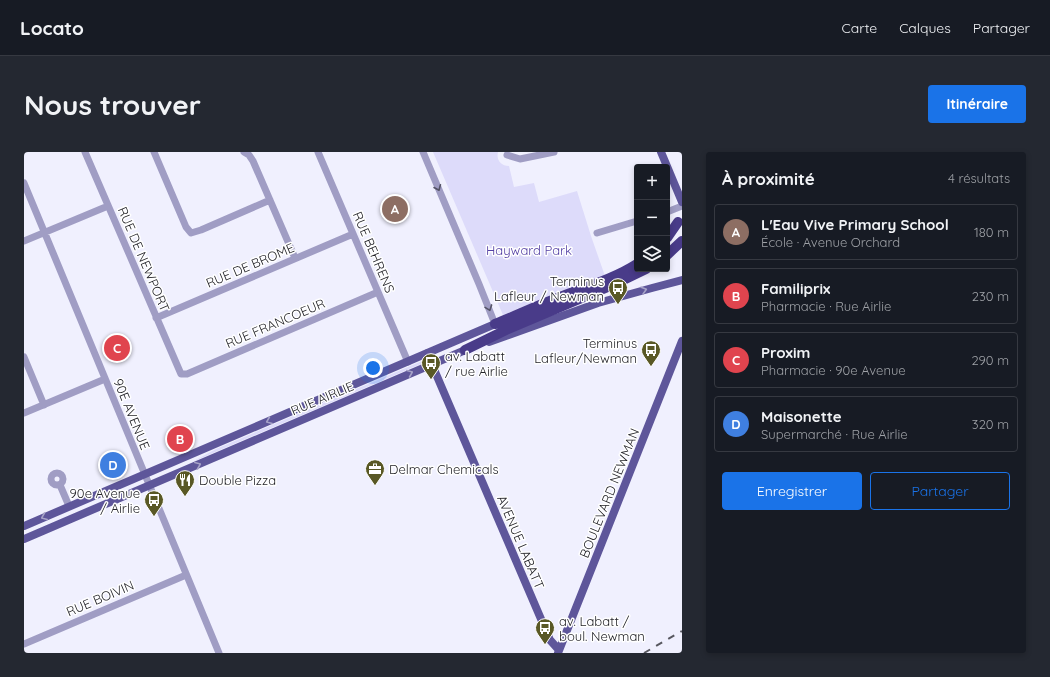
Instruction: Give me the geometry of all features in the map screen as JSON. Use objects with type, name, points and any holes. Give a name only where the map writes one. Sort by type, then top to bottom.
[{"type":"highway","points":[[668,236],[678,222]]},
{"type":"highway","points":[[670,252],[682,241]]},
{"type":"highway","points":[[495,324],[596,284],[634,266]]},
{"type":"highway","points":[[465,350],[506,330],[640,272]]},
{"type":"main road","points":[[660,152],[682,202]]},
{"type":"main road","name":"RUE AIRLIE","points":[[24,540],[465,350],[512,335],[598,303],[682,280]]},
{"type":"main road","name":"RUE AIRLIE","points":[[24,526],[495,324]]},
{"type":"main road","name":"BOULEVARD NEWMAN","points":[[558,652],[682,341]]},
{"type":"main road","name":"AVENUE LABATT","points":[[427,353],[550,640],[558,652]]},
{"type":"street","name":"RUE DE NEWPORT","points":[[85,152],[181,374]]},
{"type":"street","points":[[154,152],[186,227],[191,233],[270,200]]},
{"type":"street","points":[[244,152],[249,155],[253,161],[295,258]]},
{"type":"street","name":"RUE BEHRENS","points":[[318,152],[408,362]]},
{"type":"street","points":[[423,152],[495,324]]},
{"type":"street","points":[[507,155],[520,159],[554,152]]},
{"type":"street","name":"90E AVENUE","points":[[24,183],[219,653]]},
{"type":"street","points":[[24,241],[108,206]]},
{"type":"street","points":[[670,211],[682,206]]},
{"type":"street","points":[[597,233],[634,222]]},
{"type":"street","name":"RUE DE BROME","points":[[156,318],[353,234]]},
{"type":"street","name":"RUE FRANCOEUR","points":[[181,374],[187,374],[378,292]]},
{"type":"street","points":[[24,357],[44,405]]},
{"type":"street","points":[[24,413],[105,379]]},
{"type":"street","points":[[60,485],[68,506]]},
{"type":"street","name":"RUE BOIVIN","points":[[24,644],[186,575]]},
{"type":"green space","name":"Hayward Park","points":[[433,152],[498,152],[498,160],[504,165],[509,166],[514,187],[534,183],[539,202],[577,191],[605,276],[571,291],[563,290],[503,315]]},
{"type":"green space","points":[[422,361],[423,363],[192,462],[216,449]]},
{"type":"railway","points":[[644,653],[682,631]]},
{"type":"place","name":"L'Eau Vive Primary School","points":[[395,209]]},
{"type":"place","name":"Terminus Lafleur / Newman","points":[[618,305]]},
{"type":"place","name":"Proxim","points":[[117,348]]},
{"type":"place","name":"Terminus Lafleur/Newman","points":[[651,367]]},
{"type":"place","name":"av. Labatt / rue Airlie","points":[[431,380]]},
{"type":"place","name":"Familiprix","points":[[180,439]]},
{"type":"place","name":"Maisonette","points":[[113,465]]},
{"type":"place","name":"Delmar Chemicals","points":[[375,486]]},
{"type":"place","name":"Double Pizza","points":[[185,497]]},
{"type":"place","name":"90e Avenue / Airlie","points":[[154,517]]},
{"type":"place","name":"av. Labatt / boul. Newman","points":[[545,645]]}]
